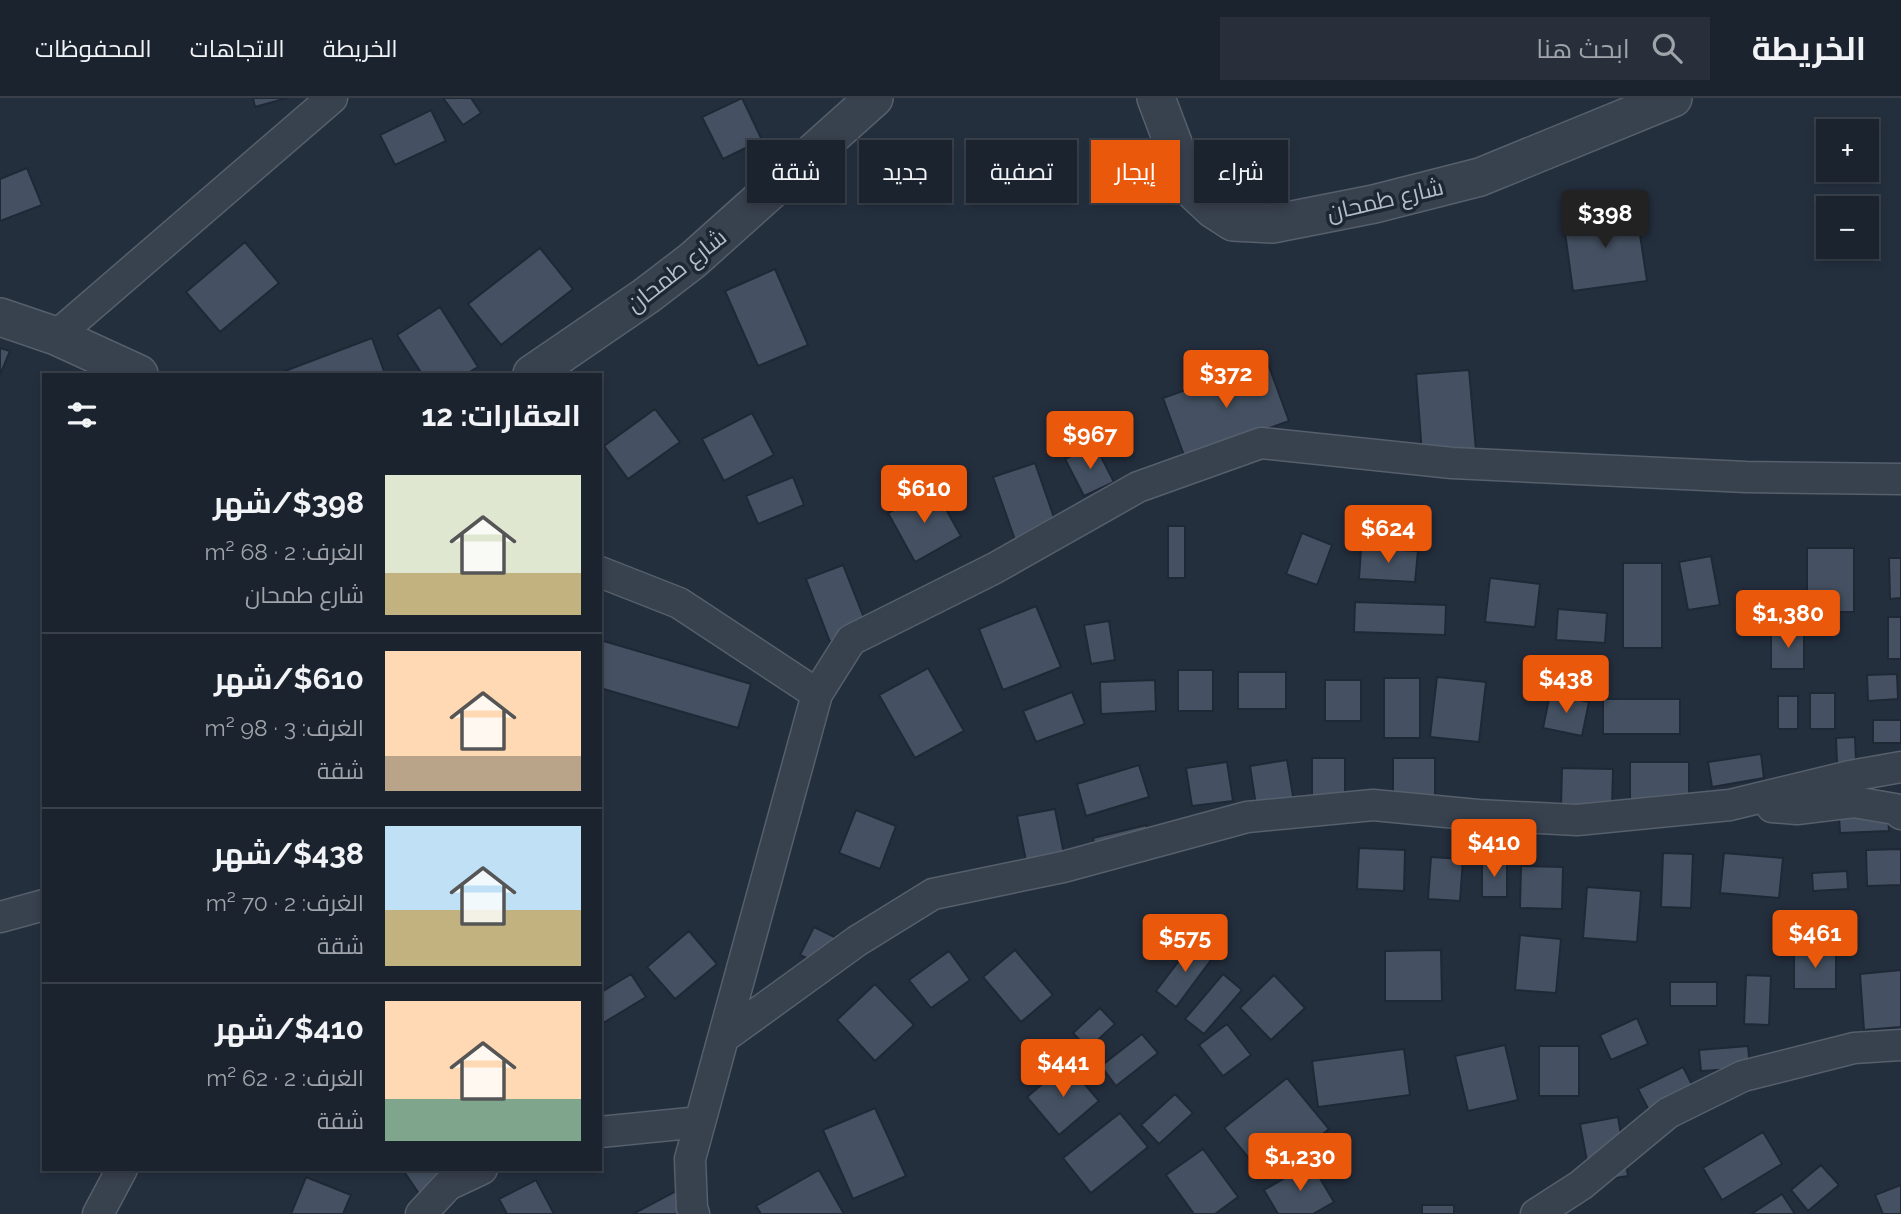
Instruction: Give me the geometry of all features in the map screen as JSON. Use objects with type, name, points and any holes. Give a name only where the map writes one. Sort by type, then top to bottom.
[{"type":"street","points":[[56,336],[332,98]]},
{"type":"street","name":"شارع طمحان","points":[[533,373],[646,296],[693,260],[874,98]]},
{"type":"street","name":"شارع طمحان","points":[[1156,98],[1179,159],[1195,192],[1213,209],[1233,222],[1272,224],[1374,204],[1480,177],[1673,98]]},
{"type":"street","points":[[0,317],[56,336],[137,373]]},
{"type":"street","points":[[694,1214],[691,1209],[690,1159],[817,694],[851,640],[995,568],[1138,487],[1261,443],[1452,463],[1746,477],[1901,479]]},
{"type":"street","points":[[602,573],[679,603],[817,694]]},
{"type":"street","points":[[723,1038],[857,941],[933,894],[1063,867],[1247,817],[1373,805],[1478,815],[1577,820],[1730,805],[1850,776],[1901,767]]},
{"type":"street","points":[[1730,805],[1797,809],[1854,802],[1895,809],[1901,814]]},
{"type":"street","points":[[0,917],[42,906]]},
{"type":"street","points":[[1536,1214],[1581,1185],[1668,1112],[1743,1076],[1854,1048],[1901,1045]]},
{"type":"street","points":[[602,1132],[700,1122]]},
{"type":"street","points":[[98,1214],[121,1171]]},
{"type":"street","points":[[421,1214],[448,1185],[478,1171]]},
{"type":"building","points":[[253,98],[287,98],[255,107]]},
{"type":"building","points":[[443,98],[471,98],[481,113],[463,125]]},
{"type":"building","points":[[742,98],[762,140],[747,140],[747,147],[723,159],[702,117]]},
{"type":"building","points":[[431,110],[446,141],[395,165],[380,135]]},
{"type":"building","points":[[27,168],[42,205],[0,221],[0,179]]},
{"type":"building","points":[[1636,208],[1647,281],[1573,291],[1563,218]]},
{"type":"building","points":[[245,242],[279,283],[220,332],[186,292]]},
{"type":"building","points":[[540,248],[573,289],[501,345],[468,304]]},
{"type":"building","points":[[775,269],[808,345],[758,366],[725,291]]},
{"type":"building","points":[[440,307],[478,367],[468,373],[421,373],[397,335]]},
{"type":"building","points":[[372,338],[385,373],[280,373]]},
{"type":"building","points":[[0,348],[10,351],[0,375]]},
{"type":"building","points":[[1267,361],[1289,421],[1185,458],[1163,398]]},
{"type":"building","points":[[1469,370],[1477,462],[1423,467],[1416,374]]},
{"type":"building","points":[[655,409],[680,442],[628,479],[604,446]]},
{"type":"building","points":[[752,413],[774,455],[724,481],[702,439]]},
{"type":"building","points":[[1095,445],[1114,482],[1084,496],[1065,459]]},
{"type":"building","points":[[1035,463],[1057,526],[1015,540],[993,477]]},
{"type":"building","points":[[793,477],[804,505],[758,524],[746,496]]},
{"type":"building","points":[[934,488],[961,536],[915,562],[888,513]]},
{"type":"building","points":[[1168,526],[1185,526],[1185,578],[1168,578]]},
{"type":"building","points":[[1302,533],[1332,545],[1317,585],[1286,574]]},
{"type":"building","points":[[1361,548],[1418,551],[1415,582],[1359,579]]},
{"type":"building","points":[[1807,548],[1854,548],[1854,612],[1807,612]]},
{"type":"building","points":[[1711,556],[1720,605],[1688,610],[1679,562]]},
{"type":"building","points":[[1889,558],[1901,558],[1901,598],[1890,599]]},
{"type":"building","points":[[1623,563],[1662,563],[1662,648],[1623,648]]},
{"type":"building","points":[[843,565],[868,628],[830,642],[806,579]]},
{"type":"building","points":[[1490,578],[1540,584],[1535,627],[1485,622]]},
{"type":"building","points":[[1355,602],[1446,605],[1445,635],[1354,632]]},
{"type":"building","points":[[1036,606],[1061,667],[1003,690],[979,629]]},
{"type":"building","points":[[1558,609],[1607,613],[1605,643],[1556,640]]},
{"type":"building","points":[[1888,617],[1901,617],[1901,659],[1888,659]]},
{"type":"building","points":[[1109,621],[1115,660],[1091,664],[1084,625]]},
{"type":"building","points":[[1771,632],[1804,632],[1804,669],[1771,669]]},
{"type":"building","points":[[602,641],[751,684],[738,728],[602,689]]},
{"type":"building","points":[[928,668],[964,731],[915,758],[879,695]]},
{"type":"building","points":[[1178,670],[1213,670],[1213,711],[1178,711]]},
{"type":"building","points":[[1238,672],[1286,672],[1286,709],[1238,709]]},
{"type":"building","points":[[1897,674],[1898,699],[1868,701],[1867,675]]},
{"type":"building","points":[[1437,677],[1486,682],[1479,742],[1430,737]]},
{"type":"building","points":[[1384,678],[1420,678],[1420,738],[1384,738]]},
{"type":"building","points":[[1155,680],[1156,711],[1101,714],[1100,682]]},
{"type":"building","points":[[1325,680],[1361,680],[1361,721],[1325,721]]},
{"type":"building","points":[[1072,692],[1085,724],[1036,742],[1023,711]]},
{"type":"building","points":[[1810,693],[1835,693],[1835,729],[1810,729]]},
{"type":"building","points":[[1550,694],[1589,702],[1582,736],[1543,728]]},
{"type":"building","points":[[1778,696],[1798,696],[1798,729],[1778,729]]},
{"type":"building","points":[[1603,699],[1680,699],[1680,734],[1603,734]]},
{"type":"building","points":[[1873,720],[1901,720],[1901,743],[1873,743]]},
{"type":"building","points":[[1855,737],[1856,762],[1837,763],[1836,738]]},
{"type":"building","points":[[1761,754],[1764,778],[1712,787],[1708,762]]},
{"type":"building","points":[[1312,758],[1345,758],[1345,807],[1312,807]]},
{"type":"building","points":[[1393,758],[1435,758],[1435,809],[1393,809]]},
{"type":"building","points":[[1287,760],[1296,814],[1258,819],[1250,766]]},
{"type":"building","points":[[1227,762],[1233,801],[1192,806],[1186,768]]},
{"type":"building","points":[[1630,762],[1689,762],[1689,812],[1630,814]]},
{"type":"building","points":[[1139,765],[1149,797],[1086,816],[1077,784]]},
{"type":"building","points":[[1562,768],[1613,769],[1612,809],[1561,808]]},
{"type":"building","points":[[1055,809],[1065,859],[1027,866],[1017,816]]},
{"type":"building","points":[[856,810],[896,826],[880,869],[839,853]]},
{"type":"building","points":[[1888,814],[1889,831],[1840,833],[1839,816]]},
{"type":"building","points":[[1146,825],[1153,851],[1099,864],[1093,838]]},
{"type":"building","points":[[1359,848],[1405,850],[1404,891],[1357,889]]},
{"type":"building","points":[[1901,849],[1901,885],[1867,886],[1866,850]]},
{"type":"building","points":[[1663,853],[1693,854],[1691,908],[1661,907]]},
{"type":"building","points":[[1724,853],[1783,858],[1779,898],[1720,893]]},
{"type":"building","points":[[1431,857],[1463,859],[1460,901],[1428,899]]},
{"type":"building","points":[[1482,860],[1507,860],[1507,897],[1482,897]]},
{"type":"building","points":[[1521,866],[1563,867],[1562,909],[1520,908]]},
{"type":"building","points":[[1847,871],[1848,889],[1813,891],[1812,873]]},
{"type":"building","points":[[1587,887],[1641,891],[1637,942],[1583,938]]},
{"type":"building","points":[[814,927],[847,943],[834,971],[800,955]]},
{"type":"building","points":[[689,931],[717,964],[675,999],[647,967]]},
{"type":"building","points":[[1520,935],[1561,939],[1556,993],[1515,990]]},
{"type":"building","points":[[1194,941],[1214,956],[1176,1007],[1156,991]]},
{"type":"building","points":[[1015,950],[1053,995],[1021,1022],[983,977]]},
{"type":"building","points":[[1441,950],[1442,1001],[1385,1001],[1385,951]]},
{"type":"building","points":[[949,951],[970,980],[931,1008],[909,980]]},
{"type":"building","points":[[1794,951],[1836,951],[1836,989],[1794,989]]},
{"type":"building","points":[[1901,970],[1901,1027],[1864,1030],[1860,974]]},
{"type":"building","points":[[631,974],[646,997],[602,1024],[602,992]]},
{"type":"building","points":[[1223,974],[1242,990],[1204,1034],[1185,1019]]},
{"type":"building","points":[[1274,975],[1305,1008],[1271,1040],[1240,1008]]},
{"type":"building","points":[[1746,975],[1771,976],[1769,1025],[1744,1024]]},
{"type":"building","points":[[1670,982],[1717,982],[1717,1006],[1670,1006]]},
{"type":"building","points":[[875,984],[914,1025],[875,1061],[837,1020]]},
{"type":"building","points":[[1100,1008],[1115,1024],[1088,1049],[1073,1033]]},
{"type":"building","points":[[1637,1018],[1648,1044],[1611,1060],[1600,1035]]},
{"type":"building","points":[[1227,1024],[1251,1055],[1223,1076],[1199,1045]]},
{"type":"building","points":[[1142,1034],[1158,1053],[1116,1086],[1101,1066]]},
{"type":"building","points":[[1505,1045],[1518,1100],[1468,1111],[1455,1056]]},
{"type":"building","points":[[1539,1046],[1579,1046],[1579,1096],[1539,1096]]},
{"type":"building","points":[[1748,1046],[1750,1068],[1701,1071],[1699,1050]]},
{"type":"building","points":[[1404,1049],[1410,1095],[1318,1107],[1312,1061]]},
{"type":"building","points":[[1067,1063],[1099,1101],[1059,1135],[1027,1097]]},
{"type":"building","points":[[1683,1067],[1703,1106],[1658,1128],[1638,1089]]},
{"type":"building","points":[[1287,1078],[1329,1129],[1266,1179],[1224,1128]]},
{"type":"building","points":[[1175,1094],[1193,1113],[1159,1144],[1141,1125]]},
{"type":"building","points":[[875,1108],[906,1176],[853,1199],[823,1130]]},
{"type":"building","points":[[1120,1113],[1148,1147],[1091,1193],[1063,1158]]},
{"type":"building","points":[[1618,1117],[1628,1176],[1591,1182],[1580,1124]]},
{"type":"building","points":[[1763,1132],[1782,1164],[1722,1200],[1703,1168]]},
{"type":"building","points":[[1203,1149],[1238,1197],[1215,1214],[1194,1214],[1166,1175]]},
{"type":"building","points":[[1311,1163],[1334,1202],[1313,1214],[1278,1214],[1264,1190]]},
{"type":"building","points":[[1821,1165],[1839,1185],[1808,1211],[1791,1190]]},
{"type":"building","points":[[819,1170],[844,1214],[761,1214],[756,1206]]},
{"type":"building","points":[[404,1171],[444,1171],[454,1185],[426,1204]]},
{"type":"building","points":[[306,1177],[351,1195],[343,1214],[291,1214]]},
{"type":"building","points":[[536,1180],[554,1214],[507,1214],[499,1199]]},
{"type":"building","points":[[1901,1185],[1901,1214],[1883,1214],[1875,1195]]},
{"type":"building","points":[[676,1191],[688,1214],[633,1214]]},
{"type":"building","points":[[1782,1194],[1795,1214],[1751,1214]]},
{"type":"building","points":[[1422,1205],[1454,1205],[1454,1214],[1422,1214]]}]
